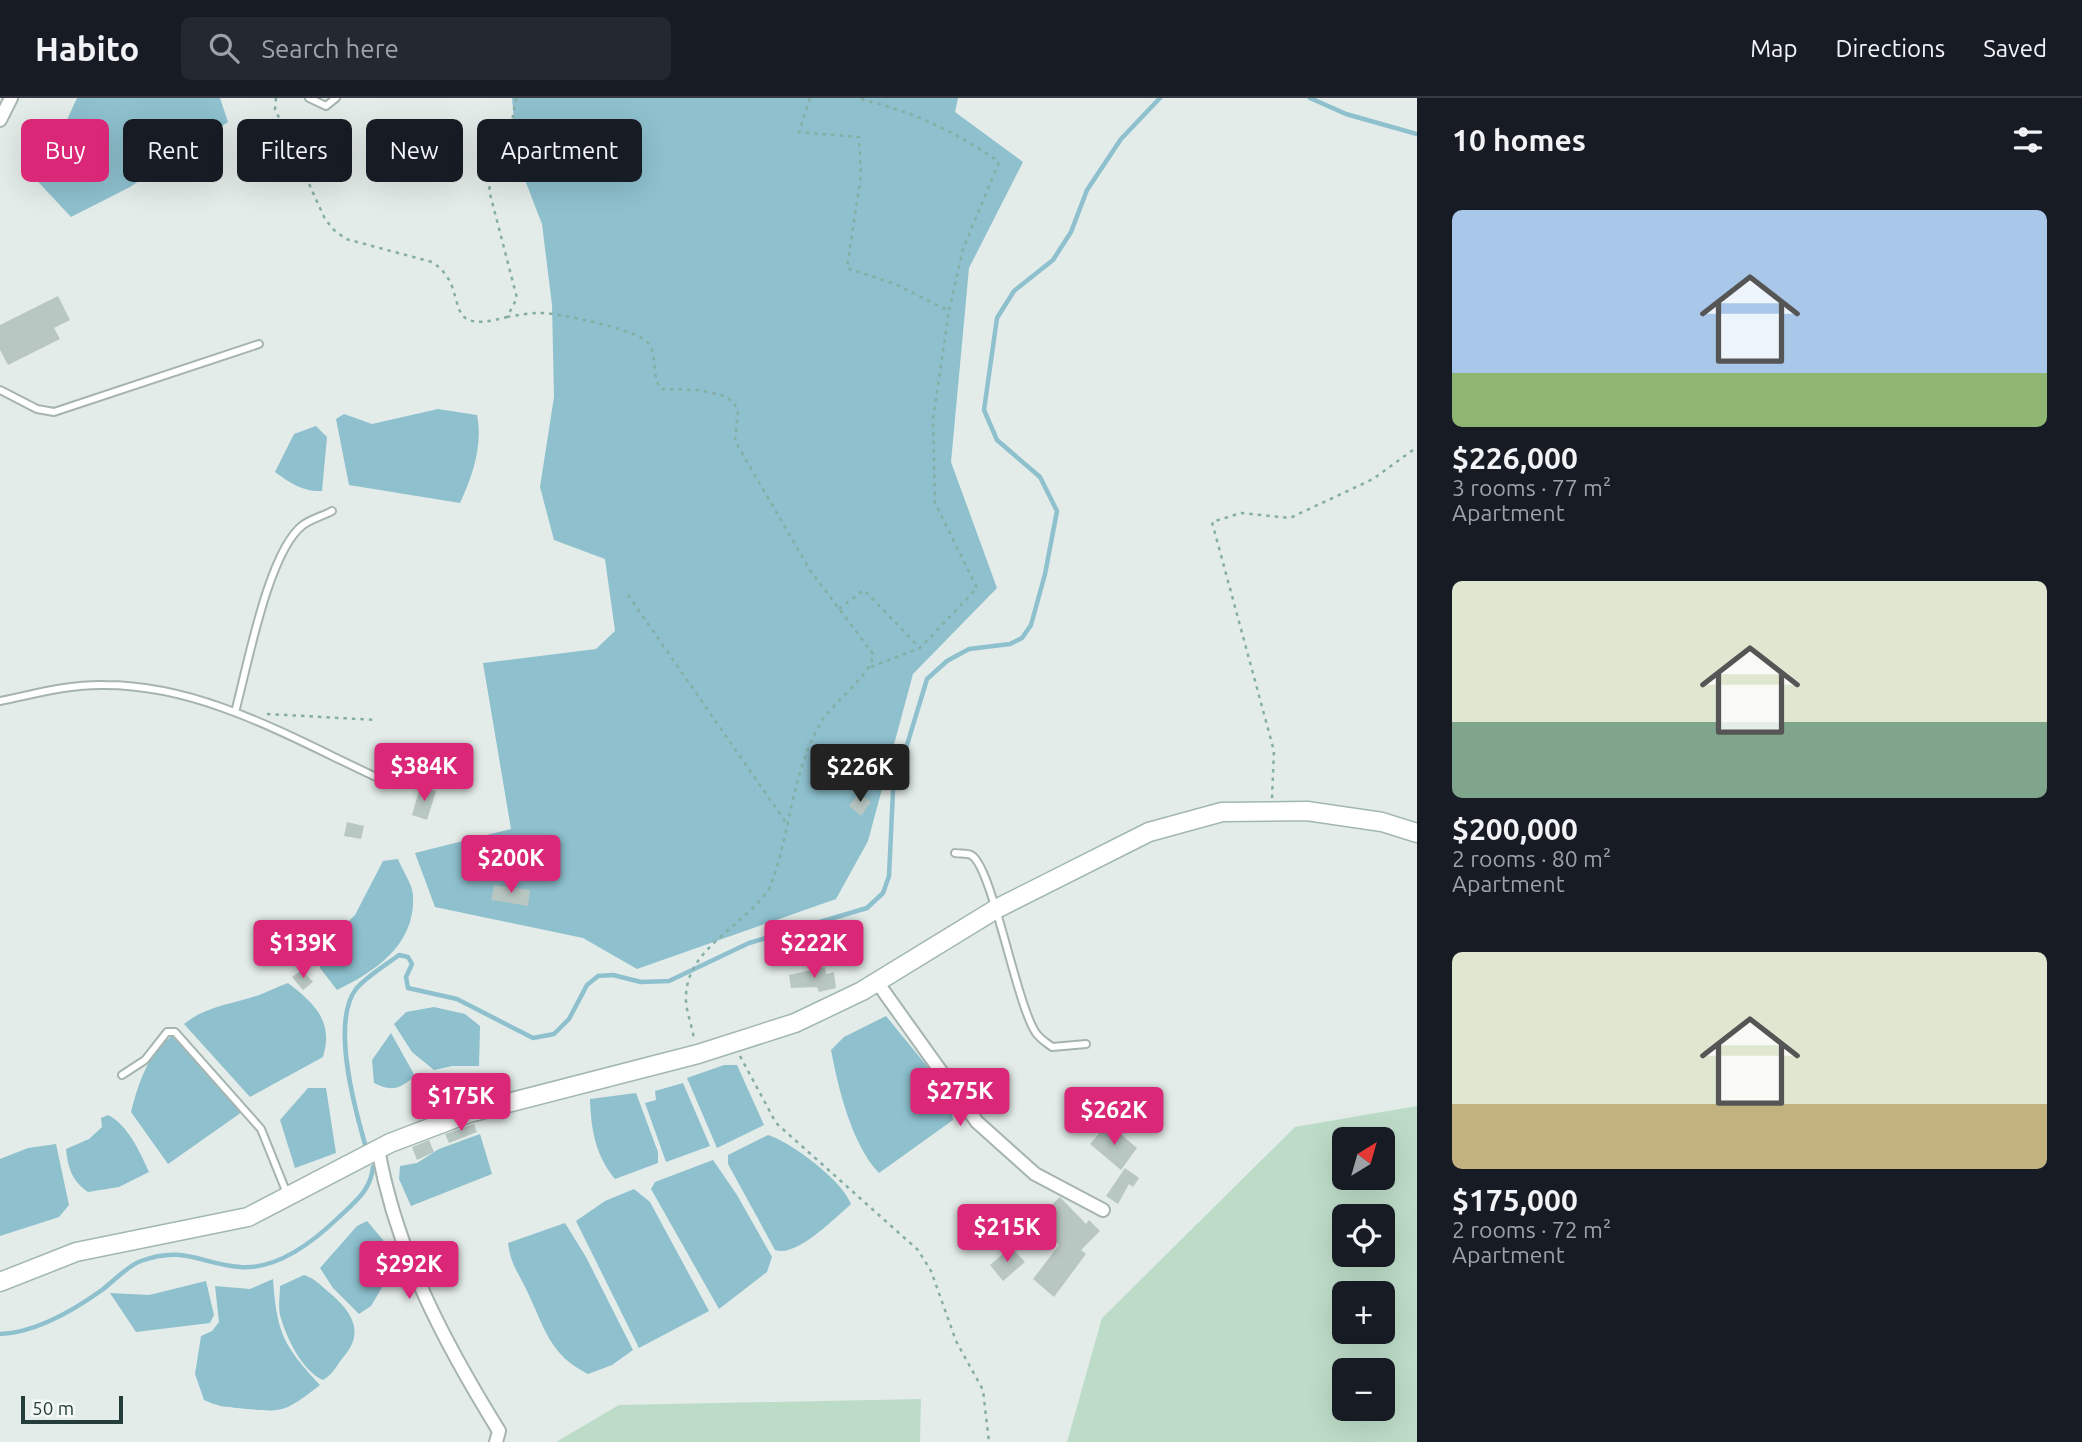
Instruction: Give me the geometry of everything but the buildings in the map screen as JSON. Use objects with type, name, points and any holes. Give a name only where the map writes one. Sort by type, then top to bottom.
[{"type":"street","points":[[0,120],[11,98]]},
{"type":"street","points":[[0,1282],[76,1252],[248,1217],[378,1149],[480,1110],[698,1054],[795,1023],[877,982],[996,909],[1149,832],[1222,812],[1307,811],[1382,822],[1417,833]]},
{"type":"street","points":[[877,982],[960,1101],[986,1131],[1035,1174],[1103,1210]]},
{"type":"street","points":[[378,1149],[390,1205],[428,1306],[450,1352],[499,1431],[496,1442]]},
{"type":"lane","points":[[309,98],[326,106],[336,98]]},
{"type":"lane","points":[[0,390],[37,409],[54,412],[259,344]]},
{"type":"lane","points":[[235,712],[271,580],[282,552],[302,526],[332,511]]},
{"type":"lane","points":[[0,701],[65,687],[105,685],[152,688],[235,712],[376,777],[392,783],[408,783]]},
{"type":"lane","points":[[955,853],[971,855],[978,861],[996,909],[1026,1014],[1037,1035],[1052,1047],[1086,1044]]},
{"type":"lane","points":[[122,1075],[145,1060],[167,1032],[174,1032],[261,1129],[288,1197]]},
{"type":"path","points":[[276,98],[275,109],[280,121],[325,219],[334,230],[346,239],[432,262],[442,268],[450,278],[459,311],[466,319],[481,324],[542,312],[619,329],[643,338],[652,350],[657,384],[661,389],[699,390],[725,396],[733,402],[738,410],[735,441],[810,570],[873,654],[871,667]]},
{"type":"path","points":[[507,317],[517,298],[489,190],[492,177],[508,151],[510,121],[517,98]]},
{"type":"path","points":[[810,98],[799,132],[859,137],[861,175],[847,268],[894,284],[949,311]]},
{"type":"path","points":[[698,1054],[685,998],[688,979],[696,963],[762,900],[775,875],[798,778],[821,722],[836,701],[871,667],[920,648],[977,588],[935,503],[933,419],[949,311],[963,249],[999,162],[959,134],[887,105],[857,98]]},
{"type":"path","points":[[1271,811],[1274,751],[1212,522],[1241,513],[1290,518],[1373,479],[1417,447]]},
{"type":"path","points":[[839,608],[864,590],[920,648]]},
{"type":"path","points":[[628,595],[787,824]]},
{"type":"path","points":[[261,713],[377,720]]},
{"type":"path","points":[[736,1043],[749,1079],[776,1123],[918,1250],[931,1271],[956,1341],[983,1390],[989,1442]]},
{"type":"green space","points":[[1417,1106],[1417,1442],[1067,1442],[1102,1318],[1295,1127]]},
{"type":"green space","points":[[921,1399],[920,1442],[556,1442],[619,1405]]},
{"type":"water","points":[[77,98],[220,98],[228,122],[223,125],[223,119],[123,119],[123,182],[138,182],[71,217],[38,182],[109,182],[109,119],[67,119]]},
{"type":"water","points":[[512,98],[958,98],[955,112],[1023,162],[969,268],[951,462],[997,588],[913,674],[868,841],[836,899],[637,969],[583,938],[435,907],[415,853],[511,829],[483,663],[596,649],[615,631],[605,559],[554,540],[540,487],[554,397],[552,305],[542,224],[526,182],[642,182],[642,119],[514,119]]},
{"type":"water","points":[[438,409],[477,415],[479,437],[476,460],[460,503],[349,485],[336,419],[344,414],[372,424]]},
{"type":"water","points":[[316,426],[327,437],[322,491],[303,488],[275,472],[294,434]]},
{"type":"water","points":[[398,859],[413,895],[408,928],[401,942],[379,965],[337,990],[320,968],[322,947],[355,915],[383,861]]},
{"type":"water","points":[[288,983],[306,998],[324,1023],[326,1044],[323,1057],[250,1097],[184,1024],[206,1011]]},
{"type":"water","points":[[434,1007],[465,1014],[480,1026],[479,1066],[452,1066],[434,1070],[412,1052],[394,1024],[406,1012]]},
{"type":"water","points":[[886,1016],[949,1093],[953,1120],[879,1173],[869,1161],[854,1132],[842,1098],[831,1050],[844,1037]]},
{"type":"water","points":[[391,1033],[415,1076],[405,1084],[386,1088],[374,1083],[372,1060]]},
{"type":"water","points":[[172,1036],[242,1112],[168,1164],[131,1112],[150,1060]]},
{"type":"water","points":[[724,1065],[737,1065],[764,1125],[717,1148],[687,1078]]},
{"type":"water","points":[[683,1083],[710,1146],[666,1162],[645,1103],[656,1100],[655,1091]]},
{"type":"water","points":[[308,1088],[326,1088],[336,1153],[295,1168],[280,1120]]},
{"type":"water","points":[[636,1093],[658,1152],[658,1163],[615,1179],[603,1161],[595,1141],[590,1099]]},
{"type":"water","points":[[108,1115],[122,1125],[149,1172],[119,1187],[88,1192],[72,1174],[66,1149],[89,1139],[102,1127],[101,1118]]},
{"type":"water","points":[[480,1134],[492,1174],[411,1206],[399,1179],[400,1166],[417,1163],[439,1149]]},
{"type":"water","points":[[768,1135],[790,1146],[815,1164],[838,1184],[851,1204],[804,1243],[784,1251],[775,1250],[728,1164],[728,1155]]},
{"type":"water","points":[[56,1144],[69,1205],[59,1217],[0,1236],[0,1159],[28,1148]]},
{"type":"water","points":[[713,1160],[737,1195],[772,1257],[767,1272],[719,1309],[651,1189],[655,1182]]},
{"type":"water","points":[[634,1189],[650,1202],[709,1311],[639,1348],[576,1221],[605,1201]]},
{"type":"water","points":[[367,1221],[383,1240],[395,1266],[371,1306],[359,1314],[333,1288],[320,1268],[357,1226]]},
{"type":"water","points":[[565,1223],[586,1257],[633,1350],[612,1365],[588,1374],[575,1367],[550,1340],[509,1251],[508,1243]]},
{"type":"water","points":[[304,1275],[315,1280],[338,1301],[353,1323],[354,1338],[351,1347],[333,1372],[323,1380],[315,1376],[302,1361],[286,1333],[280,1315],[280,1286]]},
{"type":"water","points":[[273,1279],[277,1313],[284,1337],[320,1385],[289,1407],[281,1409],[224,1406],[204,1400],[195,1374],[201,1336],[212,1331],[219,1322],[215,1286],[250,1289]]},
{"type":"water","points":[[206,1281],[214,1315],[210,1323],[136,1332],[110,1293],[149,1295]]},
{"type":"waterway","points":[[365,1144],[347,1065],[345,1022],[356,989],[399,955],[408,957],[412,964],[406,977],[408,988],[457,999],[533,1038],[554,1034],[569,1019],[587,985],[598,976],[613,975],[641,982],[669,981],[749,943],[867,908],[883,893],[889,876],[893,791],[927,679],[947,661],[969,649],[1010,644],[1022,638],[1031,625],[1045,574],[1057,511],[1040,477],[997,440],[984,410],[997,318],[1014,291],[1053,260],[1071,232],[1087,190],[1121,139],[1160,98]]},
{"type":"waterway","points":[[1310,98],[1346,114],[1417,134]]},
{"type":"waterway","points":[[0,1334],[27,1330],[54,1319],[91,1298],[141,1261],[181,1255],[226,1265],[254,1267],[281,1259],[306,1245],[356,1201],[366,1189],[373,1167]]}]
